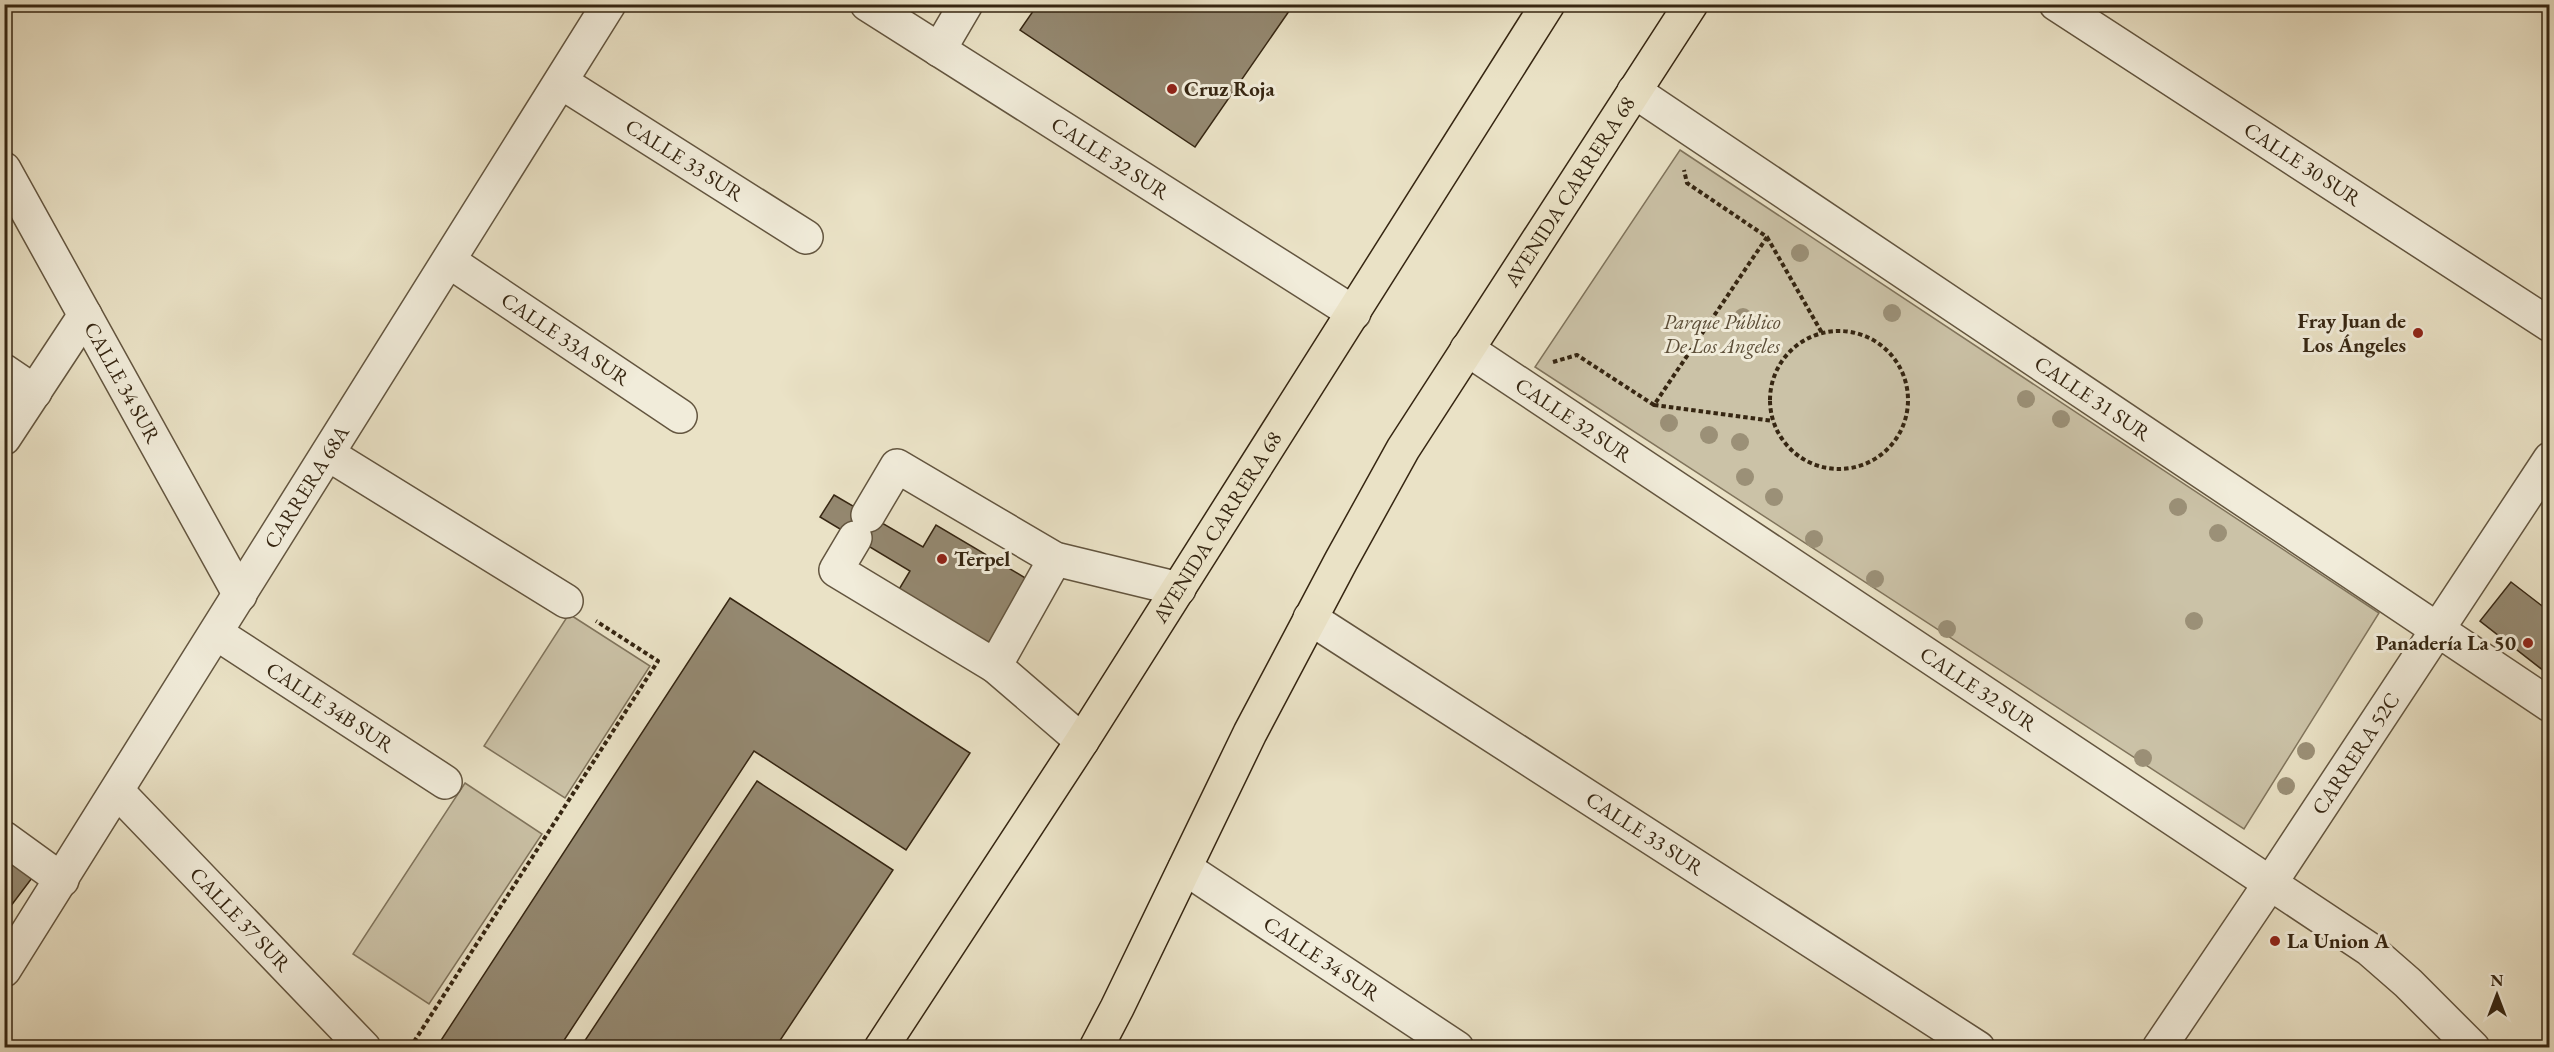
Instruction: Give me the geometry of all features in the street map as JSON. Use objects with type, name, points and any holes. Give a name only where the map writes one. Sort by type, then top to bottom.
[{"type":"main road","name":"AVENIDA CARRERA 68","points":[[881,1047],[1179,590],[1548,4]]},
{"type":"main road","name":"AVENIDA CARRERA 68","points":[[1096,1047],[1250,733],[1404,449],[1691,4]]},
{"type":"street","name":"CALLE 32 SUR","points":[[867,4],[1354,314]]},
{"type":"street","points":[[939,50],[966,4]]},
{"type":"street","name":"CALLE 30 SUR","points":[[2056,4],[2550,325]]},
{"type":"street","name":"CARRERA 68A","points":[[4,970],[561,82],[598,9]]},
{"type":"street","name":"CALLE 33 SUR","points":[[561,82],[806,237]]},
{"type":"street","name":"CALLE 31 SUR","points":[[1634,91],[2550,705]]},
{"type":"street","name":"CALLE 34 SUR","points":[[4,169],[240,596]]},
{"type":"street","name":"CALLE 33A SUR","points":[[449,261],[680,416]]},
{"type":"street","points":[[4,438],[85,315]]},
{"type":"street","name":"CALLE 32 SUR","points":[[1467,350],[2369,949],[2408,983],[2473,1047]]},
{"type":"street","points":[[4,371],[35,392]]},
{"type":"street","points":[[328,454],[566,602]]},
{"type":"street","name":"CARRERA 52C","points":[[2159,1047],[2271,882],[2550,459]]},
{"type":"street","points":[[1082,741],[995,666],[836,570],[897,466],[1055,559],[1179,590]]},
{"type":"street","points":[[995,666],[1055,559]]},
{"type":"street","name":"CALLE 33 SUR","points":[[1311,618],[1978,1047]]},
{"type":"street","name":"CALLE 34B SUR","points":[[216,633],[445,782]]},
{"type":"street","name":"CALLE 37 SUR","points":[[117,792],[364,1047]]},
{"type":"street","points":[[4,838],[62,879]]},
{"type":"street","name":"CALLE 34 SUR","points":[[1185,868],[1457,1047]]},
{"type":"path","points":[[1673,117],[1686,183],[1767,237],[1822,333]]},
{"type":"path","points":[[1654,405],[1767,237]]},
{"type":"path","points":[[1845,332],[1867,338],[1887,350],[1900,368],[1907,389],[1907,412],[1899,434],[1885,452],[1866,464],[1843,469],[1821,467],[1800,458],[1784,441],[1773,422],[1769,399],[1773,377],[1784,357],[1802,341],[1822,333],[1845,332]]},
{"type":"path","points":[[1506,375],[1577,355],[1654,405],[1773,422]]},
{"type":"path","points":[[410,1047],[658,662],[566,602]]},
{"type":"green space","name":"Parque Público De Los Angeles","points":[[1680,150],[2379,613],[2244,829],[1535,367]]},
{"type":"green space","points":[[569,614],[650,666],[565,798],[484,746]]},
{"type":"green space","points":[[465,783],[542,834],[429,1004],[353,954]]},
{"type":"building","name":"Cruz Roja","points":[[1038,4],[1294,4],[1195,147],[1020,30]]},
{"type":"building","name":"Terpel","points":[[834,495],[923,547],[936,525],[1027,579],[988,644],[898,591],[910,571],[820,517]]},
{"type":"building","name":"Panadería La 50","points":[[2511,582],[2550,612],[2550,664],[2544,671],[2480,621]]},
{"type":"building","points":[[730,598],[970,753],[906,850],[754,751],[559,1048],[436,1048]]},
{"type":"building","points":[[757,781],[893,870],[775,1048],[580,1048]]},
{"type":"building","points":[[4,858],[32,878],[4,915]]},
{"type":"place","name":"Cruz Roja","points":[[1172,89]]},
{"type":"place","name":"Fray Juan de Los Ángeles","points":[[2418,333]]},
{"type":"place","name":"Terpel","points":[[942,559]]},
{"type":"place","name":"Panadería La 50","points":[[2528,643]]},
{"type":"place","name":"La Union A","points":[[2275,941]]}]
